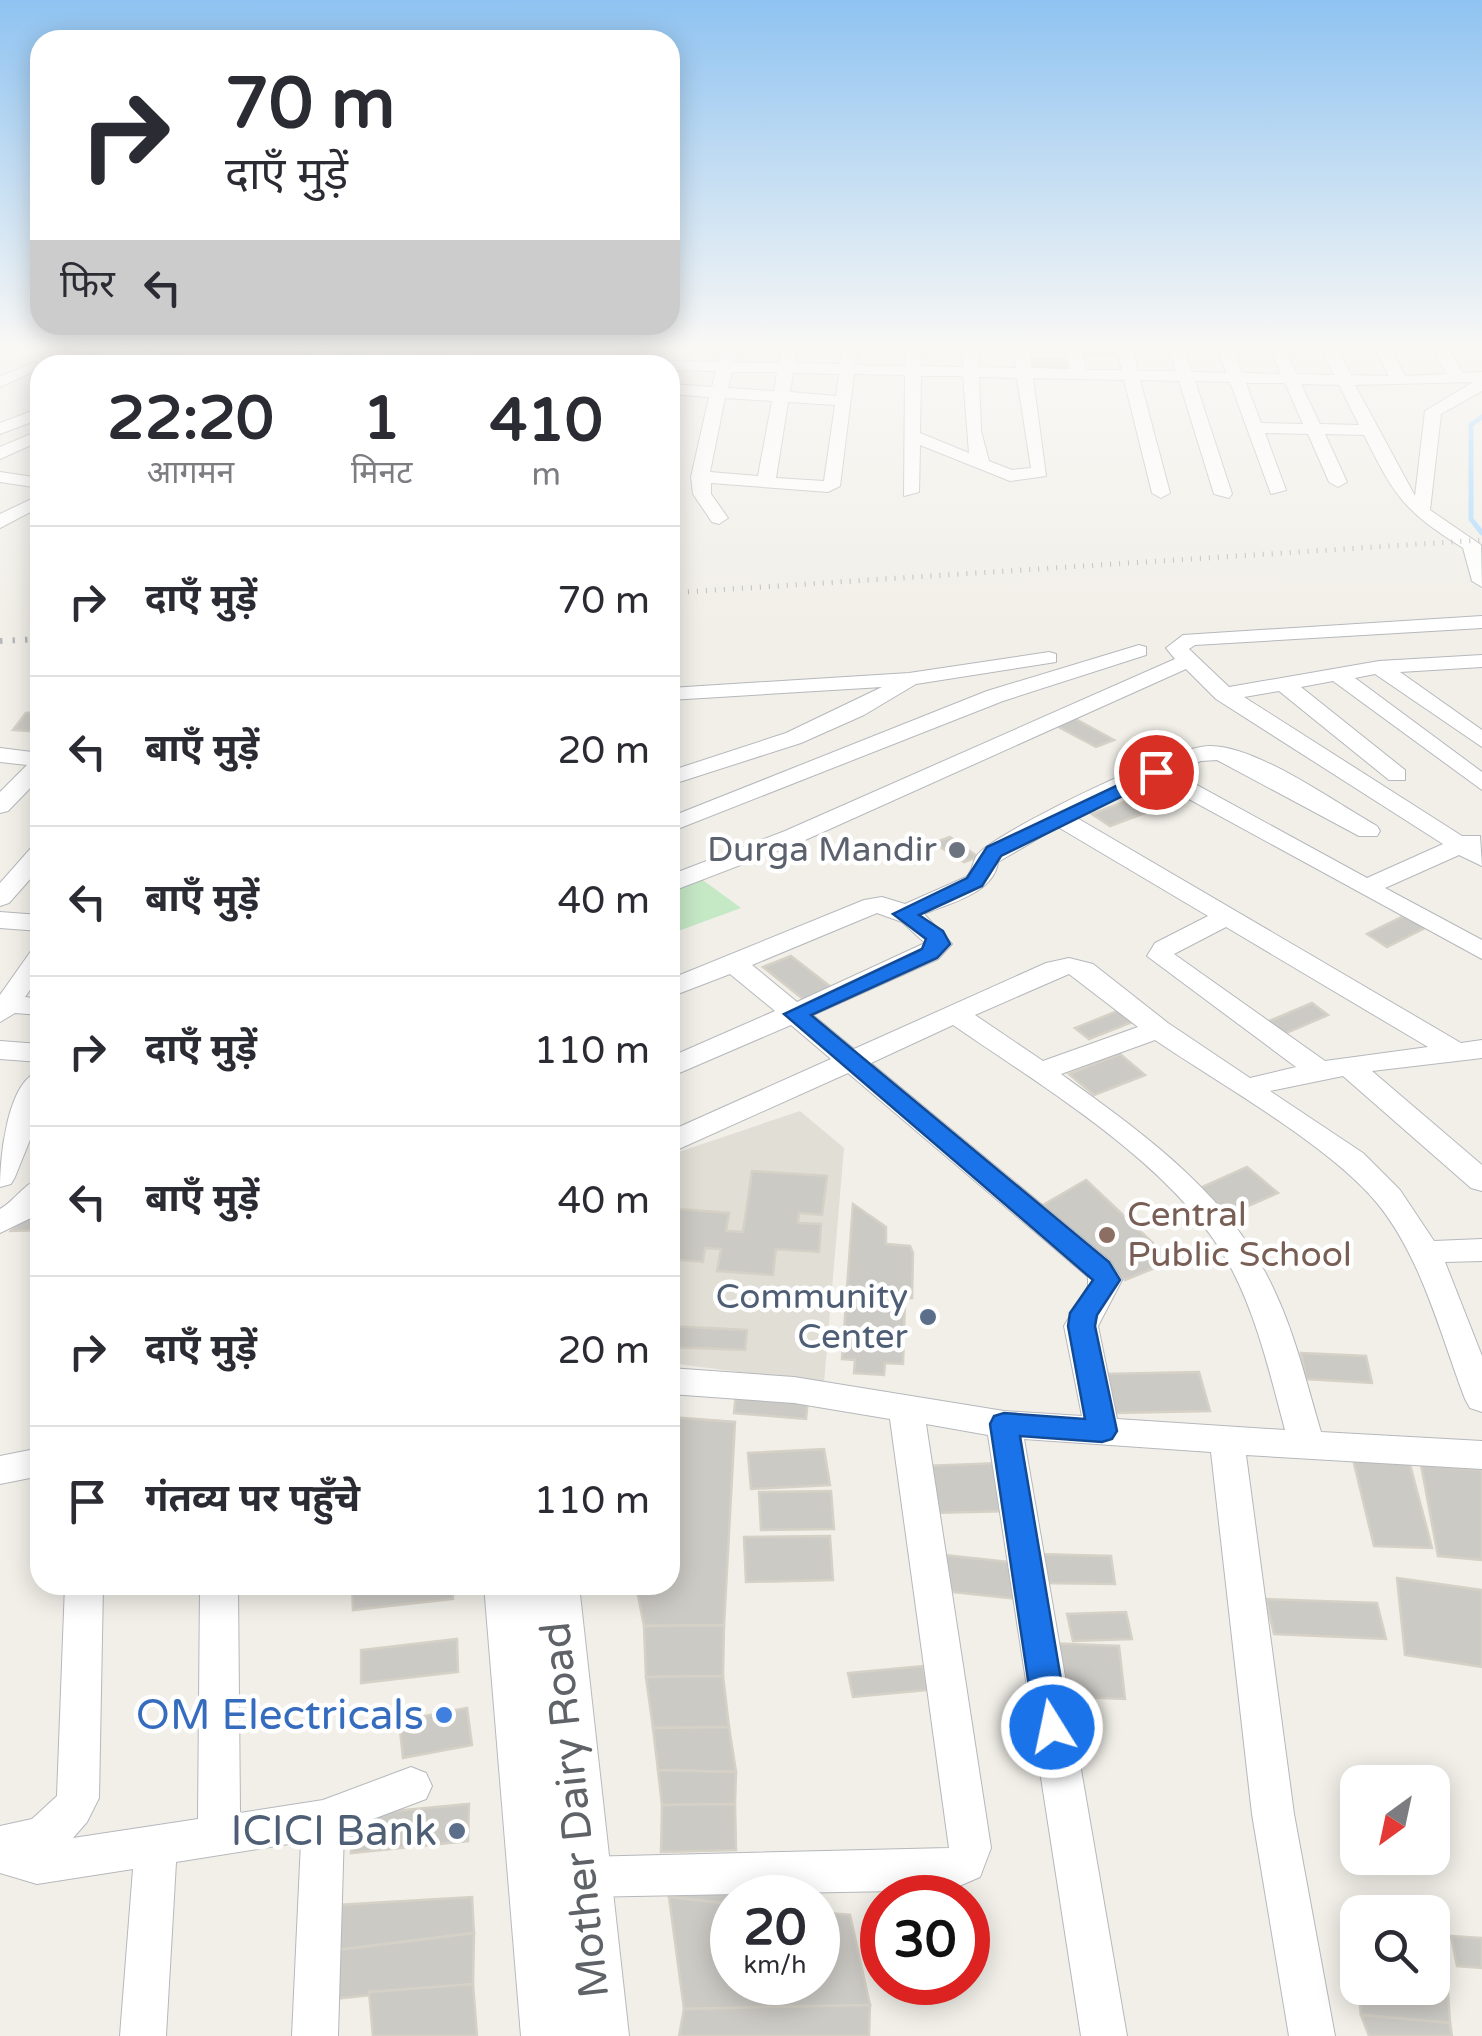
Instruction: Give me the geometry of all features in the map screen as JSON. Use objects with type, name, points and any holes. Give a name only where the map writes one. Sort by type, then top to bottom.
[{"type":"main road","name":"Mother Dairy Road","points":[[511,1595],[552,2036]]},
{"type":"main road","name":"Mother Dairy Road","points":[[554,1595],[598,2036]]},
{"type":"street","points":[[709,439],[700,477],[702,494],[719,518]]},
{"type":"street","points":[[766,484],[775,439]]},
{"type":"street","points":[[700,477],[828,487],[834,482],[839,439]]},
{"type":"street","points":[[910,492],[912,439]]},
{"type":"street","points":[[919,439],[981,466],[1023,478],[1040,472],[1035,439]]},
{"type":"street","points":[[975,439],[981,466]]},
{"type":"street","points":[[1148,439],[1162,493]]},
{"type":"street","points":[[1206,439],[1224,494]]},
{"type":"street","points":[[1260,439],[1277,490]]},
{"type":"street","points":[[1319,439],[1338,482]]},
{"type":"street","points":[[1373,439],[1401,492],[1420,512],[1472,545],[1482,581]]},
{"type":"street","points":[[1420,512],[1425,500],[1426,439]]},
{"type":"street","points":[[0,454],[30,440]]},
{"type":"street","points":[[0,478],[30,482]]},
{"type":"street","points":[[4,516],[30,504]]},
{"type":"street","points":[[4,516],[30,518]]},
{"type":"street","points":[[1482,622],[1190,639],[1176,648],[1224,694],[1471,840],[1482,859]]},
{"type":"street","points":[[680,822],[995,696],[1139,651]]},
{"type":"street","points":[[680,693],[963,674],[1049,658]]},
{"type":"street","points":[[680,880],[812,828],[1186,661]]},
{"type":"street","points":[[1224,694],[1379,666],[1482,661]]},
{"type":"street","points":[[1379,666],[1482,740]]},
{"type":"street","points":[[1334,673],[1482,783]]},
{"type":"street","points":[[963,674],[1041,724]]},
{"type":"street","points":[[680,774],[873,703],[910,679]]},
{"type":"street","points":[[1280,681],[1397,776]]},
{"type":"street","points":[[903,914],[975,882],[994,852],[1198,754],[1221,754],[1368,831]]},
{"type":"street","points":[[0,755],[30,760]]},
{"type":"street","points":[[1156,772],[1482,951]]},
{"type":"street","points":[[0,806],[30,773]]},
{"type":"street","points":[[1062,818],[1227,916],[1470,1050]]},
{"type":"street","points":[[1366,888],[1471,840]]},
{"type":"street","points":[[0,898],[30,865]]},
{"type":"street","points":[[680,985],[873,905],[882,904],[903,914],[935,936],[939,944],[929,954],[680,1064]]},
{"type":"street","points":[[1227,916],[1164,949],[1160,956],[1317,1069]]},
{"type":"street","points":[[0,920],[30,922]]},
{"type":"street","points":[[735,964],[1099,1269],[1106,1280],[1104,1290],[1084,1313],[1082,1326],[1102,1431]]},
{"type":"street","points":[[680,1138],[1069,966],[1084,970],[1158,1028],[1352,1160],[1389,1197],[1425,1252],[1482,1398]]},
{"type":"street","points":[[4,1009],[30,971]]},
{"type":"street","points":[[4,1009],[30,1008]]},
{"type":"street","points":[[956,1014],[1040,1072],[1178,1182],[1228,1236],[1258,1289],[1307,1446]]},
{"type":"street","points":[[1040,1072],[1158,1028]]},
{"type":"street","points":[[0,1050],[30,1052]]},
{"type":"street","points":[[1246,1088],[1317,1069],[1352,1068],[1470,1050]]},
{"type":"street","points":[[1352,1068],[1482,1180]]},
{"type":"street","points":[[0,1176],[30,1104]]},
{"type":"street","points":[[0,1222],[30,1203]]},
{"type":"street","points":[[1425,1252],[1482,1250]]},
{"type":"street","points":[[680,1382],[794,1390],[1004,1424],[1482,1455]]},
{"type":"street","points":[[582,1877],[950,1870],[965,1862],[970,1848],[932,1617],[906,1410]]},
{"type":"street","points":[[1004,1424],[1104,2036]]},
{"type":"street","points":[[1227,1440],[1273,1814],[1312,2036]]},
{"type":"street","points":[[0,1470],[30,1464]]},
{"type":"street","points":[[84,1595],[78,1798],[72,1815],[54,1829],[5,1846],[16,1858],[37,1864],[323,1819],[411,1786]]},
{"type":"street","points":[[219,1595],[219,1835]]},
{"type":"street","points":[[315,2036],[323,1819]]},
{"type":"street","points":[[143,2036],[156,1845]]},
{"type":"shaded area","points":[[800,1111],[844,1148],[824,1383],[680,1364],[680,1152]]},
{"type":"green space","points":[[700,878],[741,908],[680,930],[680,885]]},
{"type":"building","points":[[30,713],[30,731],[13,730]]},
{"type":"building","points":[[1072,717],[1114,740],[1096,747],[1055,725]]},
{"type":"building","points":[[1129,800],[1148,812],[1110,826],[1092,814]]},
{"type":"building","name":"Durga Mandir","points":[[950,837],[978,857],[964,862],[934,843]]},
{"type":"building","points":[[1408,914],[1429,926],[1387,947],[1367,934]]},
{"type":"building","points":[[791,956],[836,991],[808,1003],[763,967]]},
{"type":"building","points":[[1312,1003],[1328,1015],[1279,1036],[1262,1024]]},
{"type":"building","points":[[1125,1008],[1140,1019],[1089,1039],[1075,1028]]},
{"type":"building","points":[[1120,1054],[1145,1075],[1094,1095],[1069,1074]]},
{"type":"building","points":[[1247,1167],[1278,1193],[1223,1217],[1193,1191]]},
{"type":"building","points":[[752,1171],[827,1176],[822,1215],[799,1213],[798,1223],[821,1224],[819,1252],[776,1249],[773,1275],[717,1271],[721,1249],[705,1248],[703,1262],[680,1260],[680,1209],[729,1213],[726,1231],[743,1232]]},
{"type":"building","name":"Central Public School","points":[[1086,1180],[1172,1261],[1125,1280],[1038,1208]]},
{"type":"building","points":[[853,1204],[886,1227],[886,1244],[910,1246],[913,1253],[912,1298],[905,1298],[903,1364],[885,1363],[884,1375],[854,1373],[855,1360],[842,1359]]},
{"type":"building","points":[[30,1207],[30,1230],[11,1231]]},
{"type":"building","points":[[680,1327],[747,1330],[745,1350],[680,1347]]},
{"type":"building","points":[[1301,1353],[1366,1356],[1372,1383],[1306,1379]]},
{"type":"building","points":[[1199,1372],[1210,1411],[1115,1413],[1106,1374]]},
{"type":"building","points":[[736,1393],[808,1399],[806,1419],[734,1413]]},
{"type":"building","points":[[680,1418],[735,1422],[724,1625],[644,1626],[638,1595],[680,1595]]},
{"type":"building","points":[[824,1449],[830,1485],[751,1489],[748,1453]]},
{"type":"building","points":[[1352,1455],[1408,1457],[1432,1548],[1374,1546]]},
{"type":"building","points":[[1001,1463],[1010,1511],[932,1513],[925,1466]]},
{"type":"building","points":[[1421,1465],[1482,1470],[1482,1560],[1438,1556]]},
{"type":"building","points":[[831,1491],[834,1529],[761,1530],[759,1492]]},
{"type":"building","points":[[830,1536],[833,1580],[746,1582],[744,1537]]},
{"type":"building","points":[[935,1554],[1019,1563],[1019,1599],[933,1590]]},
{"type":"building","points":[[1034,1554],[1111,1556],[1115,1584],[1038,1583]]},
{"type":"building","points":[[1397,1578],[1482,1590],[1482,1667],[1405,1655]]},
{"type":"building","points":[[352,1595],[453,1595],[453,1599],[353,1610]]},
{"type":"building","points":[[1266,1599],[1377,1603],[1386,1639],[1274,1634]]},
{"type":"building","points":[[1126,1612],[1132,1639],[1073,1641],[1067,1614]]},
{"type":"building","points":[[724,1625],[723,1676],[646,1677],[644,1626]]},
{"type":"building","points":[[457,1639],[458,1672],[361,1683],[361,1650]]},
{"type":"building","points":[[1045,1643],[1119,1646],[1125,1699],[1051,1696]]},
{"type":"building","points":[[923,1666],[928,1690],[853,1697],[848,1673]]},
{"type":"building","points":[[723,1676],[729,1727],[653,1728],[646,1677]]},
{"type":"building","points":[[467,1708],[472,1745],[403,1758],[399,1721]]},
{"type":"building","points":[[729,1727],[736,1772],[658,1770],[653,1728]]},
{"type":"building","points":[[658,1770],[736,1772],[735,1804],[662,1805]]},
{"type":"building","points":[[469,1804],[468,1841],[351,1853],[353,1815]]},
{"type":"building","points":[[735,1804],[736,1850],[661,1852],[662,1805]]},
{"type":"building","points":[[710,1882],[710,1902],[669,1897],[668,1883]]},
{"type":"building","points":[[472,1897],[474,1933],[329,1951],[337,1905]]},
{"type":"building","points":[[669,1897],[710,1902],[710,2005],[840,2005],[840,1914],[850,1915],[860,1960],[860,2005],[870,2005],[684,2009]]},
{"type":"building","points":[[474,1933],[473,1984],[324,2000],[329,1951]]},
{"type":"building","points":[[1451,1936],[1482,1938],[1482,1968],[1457,1966]]},
{"type":"building","points":[[473,1984],[477,2036],[373,2036],[369,1992]]},
{"type":"building","points":[[870,2005],[869,2036],[679,2036],[684,2009]]},
{"type":"building","points":[[1360,2005],[1449,2005],[1450,2023],[1361,2015]]},
{"type":"building","points":[[1361,2015],[1450,2023],[1452,2036],[1369,2036]]},
{"type":"waterway","points":[[1471,439],[1471,519],[1482,533]]},
{"type":"railway","points":[[680,592],[1482,540]]},
{"type":"railway","points":[[0,641],[30,640]]},
{"type":"place","name":"Durga Mandir","points":[[957,850]]},
{"type":"place","name":"Central Public School","points":[[1107,1235]]},
{"type":"place","name":"Community Center","points":[[928,1317]]},
{"type":"place","name":"OM Electricals","points":[[444,1715]]},
{"type":"place","name":"ICICI Bank","points":[[457,1831]]},
{"type":"route","points":[[1052,1727],[1004,1424],[1102,1431],[1082,1326],[1084,1313],[1104,1290],[1106,1280],[1099,1269],[795,1014],[929,954],[939,944],[935,936],[903,914],[975,882],[984,874],[986,859],[1015,838],[1156,772]]}]
